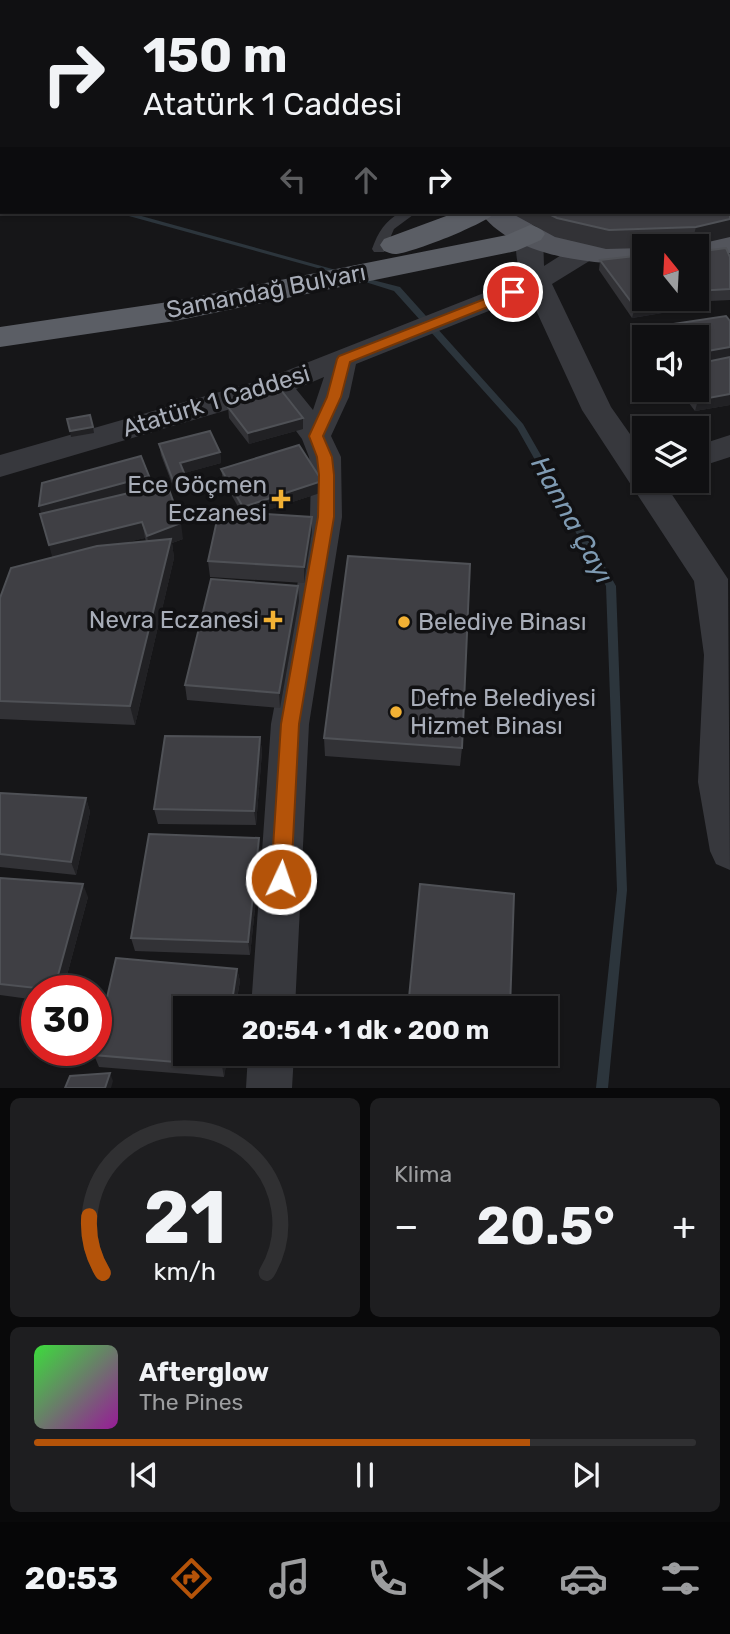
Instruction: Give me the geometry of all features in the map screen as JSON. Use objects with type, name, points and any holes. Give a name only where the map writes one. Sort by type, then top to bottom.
[{"type":"highway","name":"Samandağ Bulvarı","points":[[0,337],[174,302],[379,249],[476,214]]},
{"type":"highway","name":"Samandağ Bulvarı","points":[[0,316],[174,302],[416,237],[504,244],[530,234]]},
{"type":"main road","points":[[498,214],[516,228],[582,254],[632,255]]},
{"type":"street","points":[[530,234],[530,265],[537,282],[597,410],[632,460]]},
{"type":"street","name":"Atatürk 1 Caddesi","points":[[0,466],[278,385],[537,282],[582,254]]},
{"type":"street","points":[[316,436],[334,397],[344,359]]},
{"type":"street","points":[[274,996],[290,724],[326,517],[326,466],[316,436],[278,385]]},
{"type":"street","points":[[709,453],[730,446]]},
{"type":"street","points":[[656,493],[720,576],[723,655],[718,782],[730,851]]},
{"type":"street","points":[[269,1088],[270,1066]]},
{"type":"building","points":[[549,214],[730,214],[730,219],[696,227],[609,230]]},
{"type":"building","points":[[726,248],[730,257],[730,289],[709,290],[709,250]]},
{"type":"building","points":[[632,256],[632,303],[600,260]]},
{"type":"building","points":[[726,316],[730,321],[730,347],[709,351],[709,325],[666,325]]},
{"type":"building","points":[[730,357],[730,394],[709,398],[709,361]]},
{"type":"building","points":[[281,390],[303,418],[248,433],[228,407]]},
{"type":"building","points":[[90,415],[93,427],[70,431],[67,419]]},
{"type":"building","points":[[210,431],[220,452],[180,463],[187,480],[174,483],[159,444]]},
{"type":"building","points":[[299,445],[322,481],[243,507],[221,469]]},
{"type":"building","points":[[141,456],[149,476],[39,506],[42,483]]},
{"type":"building","points":[[167,484],[181,523],[147,536],[142,522],[49,545],[40,514]]},
{"type":"building","points":[[219,511],[312,517],[304,567],[208,561]]},
{"type":"building","points":[[171,539],[130,706],[0,701],[0,598],[11,568],[97,546]]},
{"type":"building","name":"Defne Belediyesi Hizmet Binası","points":[[348,556],[470,564],[462,748],[324,738]]},
{"type":"building","points":[[211,579],[298,586],[279,693],[185,685]]},
{"type":"building","points":[[165,736],[260,737],[254,811],[154,809]]},
{"type":"building","points":[[0,793],[86,798],[71,862],[0,854]]},
{"type":"building","points":[[149,834],[259,838],[248,942],[131,938]]},
{"type":"building","points":[[0,878],[83,884],[58,975],[21,975],[21,986],[0,984]]},
{"type":"building","points":[[420,884],[514,894],[510,996],[409,996]]},
{"type":"building","points":[[116,958],[237,969],[233,996],[173,996],[173,1062],[112,1057],[112,976]]},
{"type":"building","points":[[110,1073],[105,1088],[65,1088],[70,1076]]},
{"type":"waterway","name":"Hanna Çayı","points":[[127,214],[341,273]]},
{"type":"waterway","name":"Hanna Çayı","points":[[361,279],[397,289],[520,426],[611,586],[622,890],[602,1088]]},
{"type":"place","name":"Ece Göçmen Eczanesi","points":[[281,499]]},
{"type":"place","name":"Nevra Eczanesi","points":[[273,620]]},
{"type":"place","name":"Belediye Binası","points":[[404,622]]},
{"type":"place","name":"Defne Belediyesi Hizmet Binası","points":[[396,712]]},
{"type":"route","points":[[281,879],[290,724],[326,517],[325,457],[316,436],[334,397],[344,359],[513,292]]}]
